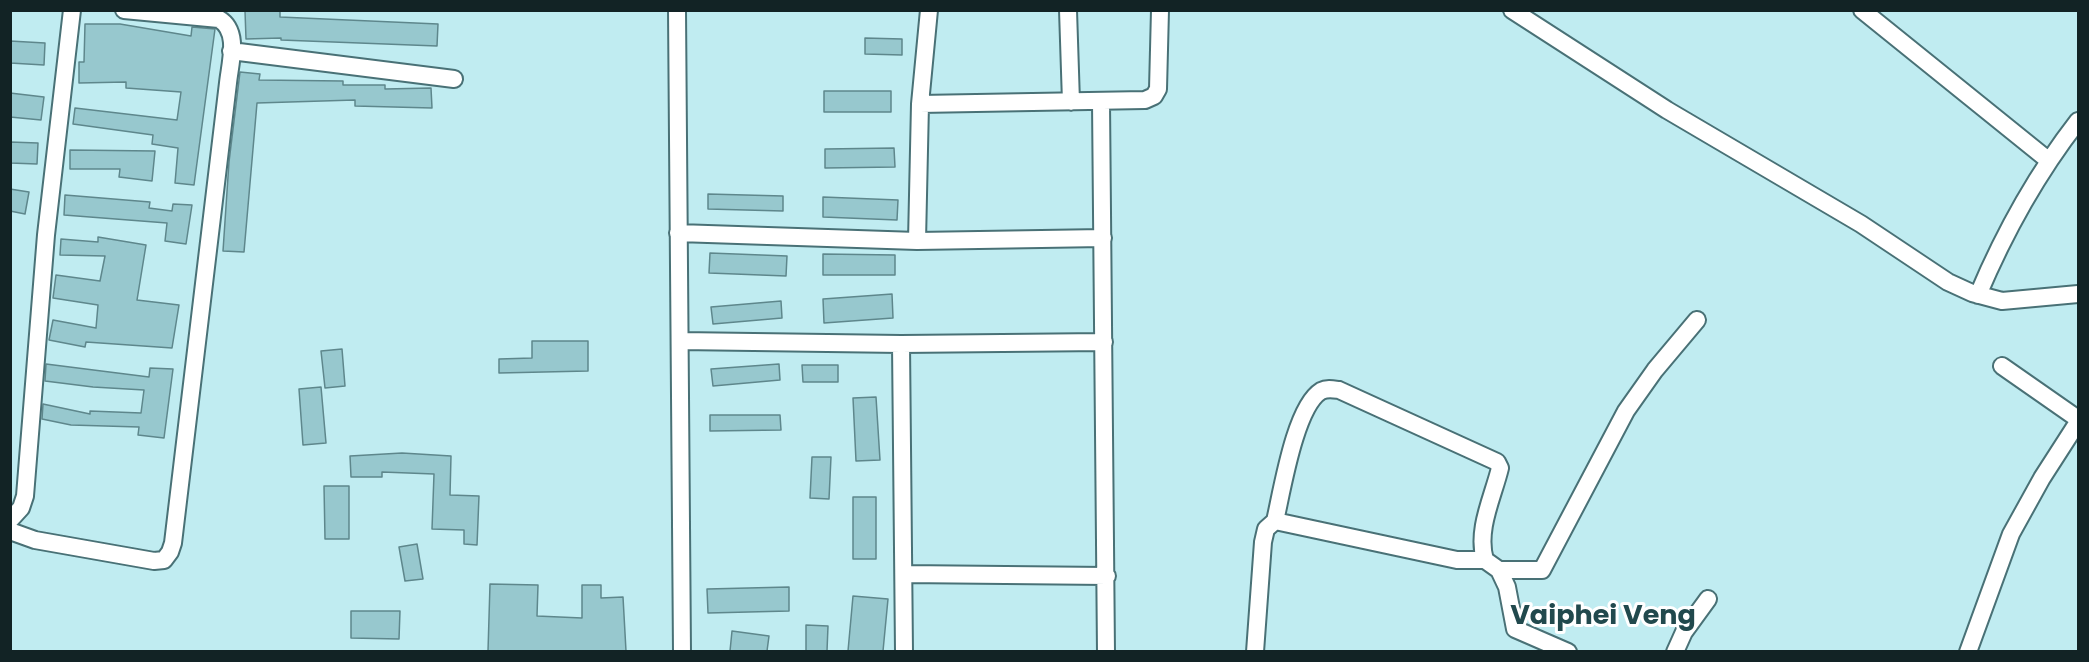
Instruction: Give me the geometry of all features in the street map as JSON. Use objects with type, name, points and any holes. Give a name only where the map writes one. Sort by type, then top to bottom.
[{"type":"street","points":[[10,520],[21,508],[25,496],[46,235],[72,10]]},
{"type":"street","points":[[10,531],[35,540],[154,561],[165,560],[170,552],[231,51],[231,33],[228,24],[219,19],[124,10]]},
{"type":"street","points":[[677,10],[682,651]]},
{"type":"street","points":[[917,241],[920,104],[929,10]]},
{"type":"street","points":[[1068,10],[1071,102]]},
{"type":"street","points":[[920,104],[1145,100],[1154,96],[1158,89],[1160,10]]},
{"type":"street","points":[[1512,10],[1667,110],[1862,224],[1930,271],[1978,295],[2002,301],[2079,294]]},
{"type":"street","points":[[1869,13],[2048,159]]},
{"type":"street","points":[[231,51],[454,79]]},
{"type":"street","points":[[1101,102],[1106,651]]},
{"type":"street","points":[[1978,295],[2006,231],[2048,159],[2079,121]]},
{"type":"street","points":[[678,233],[917,241],[1103,238]]},
{"type":"street","points":[[1499,570],[1542,570],[1626,411],[1655,370],[1696,320]]},
{"type":"street","points":[[680,341],[901,344],[1104,342]]},
{"type":"street","points":[[901,344],[904,651]]},
{"type":"street","points":[[1968,651],[2011,534],[2037,486],[2079,421],[2002,366]]},
{"type":"street","points":[[1255,651],[1263,542],[1266,529],[1275,521],[1299,426],[1319,392],[1328,388],[1339,390],[1489,457],[1499,464],[1499,472],[1486,515],[1483,548],[1485,560]]},
{"type":"street","points":[[1275,521],[1457,560],[1485,560],[1499,570],[1507,587],[1515,629],[1568,651]]},
{"type":"street","points":[[904,574],[1107,576]]},
{"type":"street","points":[[1676,651],[1684,632],[1707,598]]},
{"type":"building","points":[[280,10],[280,17],[438,24],[437,46],[281,40],[281,38],[246,39],[245,11]]},
{"type":"building","points":[[85,24],[120,24],[191,36],[192,27],[215,29],[194,185],[175,183],[178,148],[152,144],[153,135],[73,124],[75,108],[177,120],[181,92],[126,88],[126,82],[79,83],[79,62],[84,62]]},
{"type":"building","points":[[865,38],[902,39],[902,55],[865,54]]},
{"type":"building","points":[[10,41],[45,43],[44,65],[10,63]]},
{"type":"building","points":[[240,72],[260,74],[259,80],[343,81],[343,85],[385,85],[385,89],[431,88],[432,108],[355,106],[355,100],[257,103],[244,252],[223,251],[229,162]]},
{"type":"building","points":[[824,91],[891,91],[891,112],[824,112]]},
{"type":"building","points":[[10,93],[44,97],[41,120],[10,117]]},
{"type":"building","points":[[10,142],[38,143],[37,164],[10,163]]},
{"type":"building","points":[[894,148],[895,167],[825,168],[825,149]]},
{"type":"building","points":[[70,150],[155,151],[152,181],[119,177],[120,169],[70,169]]},
{"type":"building","points":[[10,189],[29,192],[25,214],[10,211]]},
{"type":"building","points":[[708,194],[783,196],[783,211],[708,209]]},
{"type":"building","points":[[65,195],[150,202],[149,208],[172,211],[173,204],[192,205],[186,244],[165,241],[167,223],[64,215]]},
{"type":"building","points":[[823,197],[898,200],[897,220],[823,217]]},
{"type":"building","points":[[98,237],[146,245],[137,300],[179,305],[172,348],[86,342],[85,347],[49,340],[53,320],[96,328],[98,305],[53,298],[56,275],[100,281],[105,256],[60,255],[61,239],[98,242]]},
{"type":"building","points":[[710,253],[787,256],[786,276],[709,273]]},
{"type":"building","points":[[823,254],[895,255],[895,275],[823,275]]},
{"type":"building","points":[[892,294],[893,318],[824,323],[823,299]]},
{"type":"building","points":[[781,301],[782,318],[713,324],[711,307]]},
{"type":"building","points":[[532,341],[588,341],[588,371],[499,373],[499,359],[532,358]]},
{"type":"building","points":[[342,349],[345,386],[325,388],[321,351]]},
{"type":"building","points":[[46,364],[149,377],[150,368],[173,369],[164,438],[138,435],[139,427],[71,425],[42,419],[43,404],[90,414],[90,411],[141,413],[144,390],[45,381]]},
{"type":"building","points":[[779,364],[780,380],[713,386],[711,369]]},
{"type":"building","points":[[802,365],[838,365],[838,382],[803,382]]},
{"type":"building","points":[[321,387],[326,443],[303,445],[299,389]]},
{"type":"building","points":[[876,397],[880,460],[856,461],[853,398]]},
{"type":"building","points":[[710,415],[780,415],[781,430],[710,431]]},
{"type":"building","points":[[402,453],[451,456],[450,495],[479,496],[477,545],[464,544],[464,530],[432,529],[434,474],[382,472],[382,477],[351,477],[350,456]]},
{"type":"building","points":[[812,457],[831,457],[829,499],[810,498]]},
{"type":"building","points":[[324,486],[349,486],[349,539],[325,539]]},
{"type":"building","points":[[853,497],[876,497],[876,559],[853,559]]},
{"type":"building","points":[[417,544],[423,579],[405,581],[399,547]]},
{"type":"building","points":[[490,584],[538,585],[537,616],[582,618],[582,585],[601,585],[601,598],[623,597],[626,651],[488,651]]},
{"type":"building","points":[[789,587],[789,611],[708,613],[707,589]]},
{"type":"building","points":[[853,596],[888,599],[883,651],[848,651]]},
{"type":"building","points":[[351,611],[400,611],[399,639],[351,638]]},
{"type":"building","points":[[806,625],[828,626],[827,651],[806,651]]},
{"type":"building","points":[[732,631],[769,636],[767,651],[730,651]]},
{"type":"district","name":"Vaiphei Veng","points":[[1603,617]]}]
